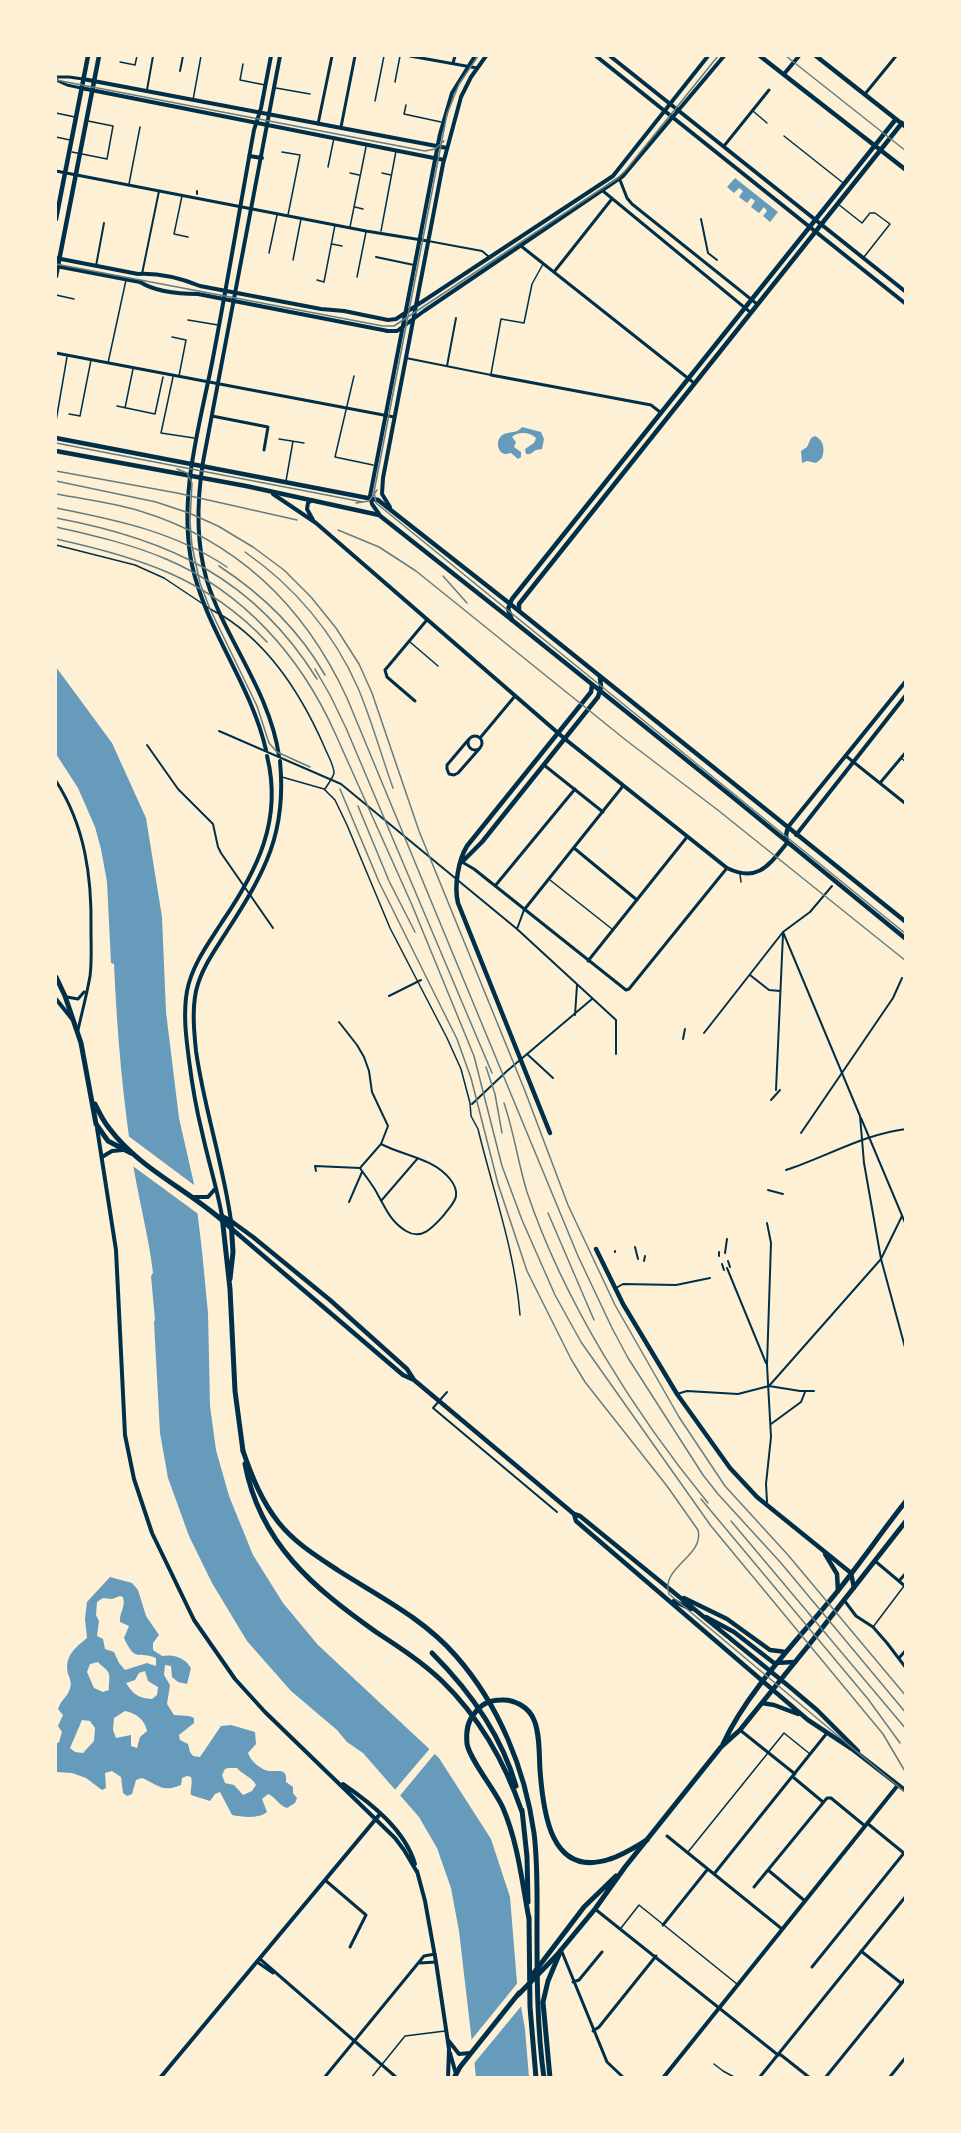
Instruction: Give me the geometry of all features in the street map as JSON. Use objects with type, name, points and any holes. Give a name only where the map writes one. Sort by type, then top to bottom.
[{"type":"highway","points":[[56,977],[78,1032],[93,1100],[95,1120],[104,1137],[126,1150],[214,1213],[231,1221],[230,1289]]},
{"type":"highway","points":[[93,1100],[108,1127],[126,1150]]},
{"type":"highway","points":[[222,1218],[231,1229]]},
{"type":"highway","points":[[222,1218],[230,1289],[235,1390],[248,1480],[258,1507],[290,1560],[325,1595],[420,1663],[454,1694],[479,1724],[495,1750],[509,1777],[522,1812]]},
{"type":"highway","points":[[243,1451],[261,1495],[280,1524],[304,1548],[407,1613],[434,1634],[456,1656],[486,1695],[510,1746],[524,1785],[534,1832],[538,2015],[544,2078]]},
{"type":"highway","points":[[721,1747],[730,1728],[764,1681],[838,1591],[906,1501]]},
{"type":"highway","points":[[456,2077],[467,2056],[595,1909],[625,1867],[721,1747],[740,1730],[906,1521]]},
{"type":"highway","points":[[432,1653],[468,1693],[491,1727],[509,1766],[522,1812],[528,1873],[530,2007],[536,2078]]},
{"type":"highway","points":[[529,1919],[515,1843],[503,1809],[469,1750],[467,1738],[469,1723],[479,1708],[492,1701],[510,1700],[525,1708],[534,1720],[544,1810],[553,1837],[561,1849],[575,1859],[596,1862],[616,1857],[647,1840]]},
{"type":"highway","points":[[523,1989],[543,1959],[584,1907],[625,1867]]},
{"type":"highway","points":[[550,2078],[544,2033],[543,2002],[548,1981],[561,1950]]},
{"type":"main road","points":[[56,219],[88,56]]},
{"type":"main road","points":[[56,276],[57,258],[99,56]]},
{"type":"main road","points":[[760,56],[906,170]]},
{"type":"main road","points":[[519,610],[519,604],[694,383],[849,188],[904,125],[816,56]]},
{"type":"main road","points":[[512,620],[508,611],[509,603],[896,119]]},
{"type":"main road","points":[[56,438],[193,463],[382,502],[906,922]]},
{"type":"main road","points":[[56,451],[265,490],[379,515],[906,939]]},
{"type":"main road","points":[[578,516],[585,521]]},
{"type":"main road","points":[[462,862],[475,851],[601,692],[601,682],[597,674]]},
{"type":"main road","points":[[550,1133],[458,903],[456,882],[467,846],[591,692],[592,685]]},
{"type":"main road","points":[[488,821],[495,826]]},
{"type":"main road","points":[[787,843],[788,827]]},
{"type":"main road","points":[[787,843],[796,835]]},
{"type":"main road","points":[[231,1221],[337,1307],[407,1369],[414,1380]]},
{"type":"main road","points":[[231,1229],[403,1375],[414,1380],[574,1514],[580,1516],[781,1679],[818,1710],[876,1767]]},
{"type":"main road","points":[[264,1257],[267,1248]]},
{"type":"main road","points":[[596,1249],[615,1289],[677,1394],[730,1468],[747,1488],[851,1574],[854,1588]]},
{"type":"main road","points":[[331,1313],[335,1312],[337,1307]]},
{"type":"main road","points":[[350,1330],[354,1323]]},
{"type":"main road","points":[[574,1514],[576,1521],[805,1718]]},
{"type":"main road","points":[[824,1552],[837,1573],[838,1591]]},
{"type":"main road","points":[[679,1596],[732,1622],[770,1650],[787,1652]]},
{"type":"main road","points":[[669,1599],[734,1632],[777,1664],[795,1662]]},
{"type":"main road","points":[[694,1622],[697,1612],[708,1609]]},
{"type":"main road","points":[[762,1703],[774,1705],[805,1718],[828,1732],[906,1791]]},
{"type":"street","points":[[147,90],[153,56]]},
{"type":"street","points":[[180,71],[183,56]]},
{"type":"street","points":[[266,750],[259,722],[210,617],[196,581],[187,527],[190,476],[249,156],[271,56]]},
{"type":"street","points":[[231,1221],[224,1177],[206,1106],[194,1029],[194,1000],[202,973],[265,868],[279,823],[281,777],[279,758],[268,717],[253,680],[216,604],[207,579],[200,534],[199,503],[202,466],[280,56]]},
{"type":"street","points":[[318,125],[332,56]]},
{"type":"street","points":[[340,129],[355,56]]},
{"type":"street","points":[[410,56],[477,68]]},
{"type":"street","points":[[453,63],[455,56]]},
{"type":"street","points":[[379,515],[370,498],[375,465],[435,158],[452,93],[475,56]]},
{"type":"street","points":[[395,512],[384,499],[381,490],[444,160],[456,112],[465,88],[486,56]]},
{"type":"street","points":[[596,56],[906,304]]},
{"type":"street","points":[[605,63],[610,56],[906,292]]},
{"type":"street","points":[[57,258],[185,280],[225,291],[390,320],[416,307],[615,173],[708,56]]},
{"type":"street","points":[[386,331],[396,332],[620,180],[724,56]]},
{"type":"street","points":[[784,74],[799,56]]},
{"type":"street","points":[[865,94],[896,56]]},
{"type":"street","points":[[269,69],[277,71]]},
{"type":"street","points":[[624,78],[629,71]]},
{"type":"street","points":[[56,79],[69,77],[147,90],[259,114],[447,148]]},
{"type":"street","points":[[56,79],[67,86],[93,90],[111,96],[268,124],[444,160]]},
{"type":"street","points":[[718,153],[769,90]]},
{"type":"street","points":[[249,156],[262,158]]},
{"type":"street","points":[[56,171],[335,224],[371,234],[381,232],[482,251],[488,256]]},
{"type":"street","points":[[615,173],[632,204],[757,304]]},
{"type":"street","points":[[599,185],[611,200],[750,313]]},
{"type":"street","points":[[142,274],[159,191]]},
{"type":"street","points":[[554,272],[611,200]]},
{"type":"street","points":[[626,211],[632,204]]},
{"type":"street","points":[[701,219],[708,253],[717,260]]},
{"type":"street","points":[[546,221],[550,227]]},
{"type":"street","points":[[96,266],[104,223]]},
{"type":"street","points":[[526,235],[530,240]]},
{"type":"street","points":[[516,241],[694,383]]},
{"type":"street","points":[[673,249],[678,242]]},
{"type":"street","points":[[376,257],[414,265]]},
{"type":"street","points":[[56,266],[140,282],[148,287],[224,299],[386,331],[397,334],[399,339]]},
{"type":"street","points":[[879,282],[884,275]]},
{"type":"street","points":[[419,286],[422,295],[432,296]]},
{"type":"street","points":[[447,366],[456,318]]},
{"type":"street","points":[[215,345],[224,348]]},
{"type":"street","points":[[56,353],[394,417]]},
{"type":"street","points":[[406,358],[651,405],[660,412]]},
{"type":"street","points":[[212,363],[221,365]]},
{"type":"street","points":[[202,414],[268,427],[264,450]]},
{"type":"street","points":[[265,490],[284,500],[316,523],[426,621],[565,739],[727,868],[740,873],[756,873],[764,869],[787,843]]},
{"type":"street","points":[[312,500],[308,503],[307,511],[316,523]]},
{"type":"street","points":[[415,701],[385,673],[386,668],[426,621]]},
{"type":"street","points":[[788,827],[906,681]]},
{"type":"street","points":[[901,686],[906,690]]},
{"type":"street","points":[[796,835],[906,695]]},
{"type":"street","points":[[480,738],[515,696]]},
{"type":"street","points":[[219,731],[340,784],[511,923],[616,1020],[616,1054]]},
{"type":"street","points":[[474,736],[480,738],[482,743],[480,748],[458,773],[449,774],[447,765],[469,739],[474,736]]},
{"type":"street","points":[[469,739],[468,744],[471,749],[480,748]]},
{"type":"street","points":[[147,745],[178,789],[213,824],[221,853],[273,928]]},
{"type":"street","points":[[880,783],[906,752]]},
{"type":"street","points":[[222,1218],[194,1091],[187,1041],[186,1003],[194,969],[201,954],[244,891],[258,862],[270,820],[271,774],[267,756]]},
{"type":"street","points":[[846,756],[906,804]]},
{"type":"street","points":[[544,765],[603,812]]},
{"type":"street","points":[[271,774],[281,777]]},
{"type":"street","points":[[56,781],[74,816],[88,865],[92,905],[90,973],[78,1032]]},
{"type":"street","points":[[517,929],[525,910],[623,786]]},
{"type":"street","points":[[495,886],[574,789]]},
{"type":"street","points":[[588,961],[687,837]]},
{"type":"street","points":[[574,848],[637,900]]},
{"type":"street","points":[[462,862],[474,869],[622,990],[629,989],[727,868]]},
{"type":"street","points":[[704,1032],[783,932],[792,923],[810,912],[832,886]]},
{"type":"street","points":[[771,1100],[778,1090],[783,932]]},
{"type":"street","points":[[783,932],[906,1225]]},
{"type":"street","points":[[194,969],[202,973]]},
{"type":"street","points":[[749,975],[769,990],[780,991]]},
{"type":"street","points":[[801,1133],[893,998],[902,978]]},
{"type":"street","points":[[389,996],[421,980]]},
{"type":"street","points":[[575,1015],[577,985]]},
{"type":"street","points":[[65,996],[78,999],[86,990]]},
{"type":"street","points":[[56,999],[75,1023]]},
{"type":"street","points":[[471,1104],[592,999]]},
{"type":"street","points":[[339,1022],[364,1057],[372,1092],[388,1126],[381,1144],[361,1170],[349,1202]]},
{"type":"street","points":[[683,1039],[685,1029]]},
{"type":"street","points":[[528,1053],[545,1073],[553,1078]]},
{"type":"street","points":[[860,1116],[864,1163],[881,1259],[906,1351]]},
{"type":"street","points":[[95,1120],[116,1250],[126,1435],[132,1472],[146,1518],[183,1600],[221,1660],[249,1696],[402,1846],[417,1872]]},
{"type":"street","points":[[786,1170],[870,1138],[906,1129]]},
{"type":"street","points":[[361,1170],[386,1213],[406,1231],[417,1234],[426,1233],[433,1228],[452,1204],[456,1197],[456,1189],[450,1178],[438,1167],[381,1144]]},
{"type":"street","points":[[102,1158],[112,1151],[126,1150]]},
{"type":"street","points":[[209,1161],[217,1153]]},
{"type":"street","points":[[381,1201],[418,1158]]},
{"type":"street","points":[[316,1171],[315,1166],[361,1170]]},
{"type":"street","points":[[325,1166],[325,1173]]},
{"type":"street","points":[[192,1197],[209,1196],[216,1188]]},
{"type":"street","points":[[768,1191],[783,1194]]},
{"type":"street","points":[[769,1386],[881,1259],[902,1216]]},
{"type":"street","points":[[767,1223],[771,1243],[767,1365],[770,1424],[767,1505]]},
{"type":"street","points":[[725,1253],[727,1239]]},
{"type":"street","points":[[635,1247],[638,1259]]},
{"type":"street","points":[[644,1261],[645,1256]]},
{"type":"street","points":[[727,1268],[728,1261]]},
{"type":"street","points":[[722,1264],[727,1268],[767,1365]]},
{"type":"street","points":[[615,1289],[623,1284],[676,1285],[710,1278]]},
{"type":"street","points":[[677,1394],[687,1391],[738,1394],[769,1386],[804,1392],[814,1391]]},
{"type":"street","points":[[447,1392],[433,1408],[557,1512]]},
{"type":"street","points":[[770,1424],[801,1402],[804,1392]]},
{"type":"street","points":[[874,1561],[905,1586]]},
{"type":"street","points":[[899,1581],[906,1573]]},
{"type":"street","points":[[844,1600],[859,1618],[873,1627],[906,1668]]},
{"type":"street","points":[[899,1658],[906,1650]]},
{"type":"street","points":[[740,1730],[823,1802]]},
{"type":"street","points":[[714,1875],[828,1732]]},
{"type":"street","points":[[336,1779],[358,1794],[404,1840],[417,1872],[435,1954],[448,2049],[448,2078]]},
{"type":"street","points":[[663,2078],[898,1785]]},
{"type":"street","points":[[754,1887],[829,1797],[905,1854],[812,1967]]},
{"type":"street","points":[[160,2078],[380,1814]]},
{"type":"street","points":[[667,1836],[782,1930]]},
{"type":"street","points":[[663,1925],[707,1869]]},
{"type":"street","points":[[768,1870],[805,1901]]},
{"type":"street","points":[[325,1880],[366,1914],[350,1947]]},
{"type":"street","points":[[759,2078],[906,1896]]},
{"type":"street","points":[[595,1909],[810,2078]]},
{"type":"street","points":[[561,1950],[607,2062],[624,2078]]},
{"type":"street","points":[[573,1982],[579,1980],[603,1952]]},
{"type":"street","points":[[861,1952],[901,1983]]},
{"type":"street","points":[[324,2078],[424,1956],[435,1954]]},
{"type":"street","points":[[593,2031],[599,2027],[656,1956]]},
{"type":"street","points":[[258,1960],[397,2078]]},
{"type":"street","points":[[420,1963],[436,1962]]},
{"type":"street","points":[[825,2078],[906,1978]]},
{"type":"street","points":[[447,2040],[459,2053],[467,2056]]},
{"type":"street","points":[[448,2049],[456,2077]]},
{"type":"street","points":[[889,2078],[906,2057]]},
{"type":"lane","points":[[120,62],[135,65],[137,56]]},
{"type":"lane","points":[[192,100],[201,56]]},
{"type":"lane","points":[[375,102],[384,56]]},
{"type":"lane","points":[[395,82],[400,56]]},
{"type":"lane","points":[[243,64],[240,80],[266,85]]},
{"type":"lane","points":[[274,87],[310,94]]},
{"type":"lane","points":[[406,105],[404,114],[443,122]]},
{"type":"lane","points":[[752,111],[767,123]]},
{"type":"lane","points":[[56,113],[76,117]]},
{"type":"lane","points":[[69,152],[107,159],[113,126],[87,121]]},
{"type":"lane","points":[[128,185],[140,126]]},
{"type":"lane","points":[[784,136],[849,188]]},
{"type":"lane","points":[[56,137],[71,140]]},
{"type":"lane","points":[[328,167],[334,137]]},
{"type":"lane","points":[[350,227],[366,143]]},
{"type":"lane","points":[[381,232],[396,151]]},
{"type":"lane","points":[[282,152],[300,155],[288,216]]},
{"type":"lane","points":[[350,173],[360,175]]},
{"type":"lane","points":[[382,174],[392,176]]},
{"type":"lane","points":[[182,196],[174,234],[188,237]]},
{"type":"lane","points":[[837,204],[862,223],[870,213],[875,213],[890,224],[863,258]]},
{"type":"lane","points":[[354,207],[363,208]]},
{"type":"lane","points":[[269,253],[277,214]]},
{"type":"lane","points":[[293,260],[301,218]]},
{"type":"lane","points":[[317,280],[324,282],[335,224]]},
{"type":"lane","points":[[357,277],[366,231]]},
{"type":"lane","points":[[331,244],[342,246]]},
{"type":"lane","points":[[491,375],[501,319],[524,323],[532,284],[543,263]]},
{"type":"lane","points":[[107,364],[126,280]]},
{"type":"lane","points":[[56,295],[74,299]]},
{"type":"lane","points":[[188,320],[219,325]]},
{"type":"lane","points":[[172,337],[186,340],[178,377]]},
{"type":"lane","points":[[56,421],[67,355]]},
{"type":"lane","points":[[69,414],[80,416],[91,359]]},
{"type":"lane","points":[[125,408],[133,368]]},
{"type":"lane","points":[[173,376],[161,433],[197,439]]},
{"type":"lane","points":[[354,376],[336,458],[375,465]]},
{"type":"lane","points":[[117,406],[155,414],[163,377]]},
{"type":"lane","points":[[279,439],[304,443]]},
{"type":"lane","points":[[285,483],[293,441]]},
{"type":"lane","points":[[56,545],[120,560],[152,572],[234,623],[251,637],[290,682],[317,730],[334,771],[333,777],[324,789]]},
{"type":"lane","points":[[409,641],[438,666]]},
{"type":"lane","points":[[901,758],[906,762]]},
{"type":"lane","points":[[281,777],[324,789],[335,800],[390,928],[461,1069],[468,1093],[471,1116],[478,1129],[509,1244],[519,1295],[520,1315]]},
{"type":"lane","points":[[740,873],[741,882]]},
{"type":"lane","points":[[549,879],[613,930]]},
{"type":"lane","points":[[873,1627],[905,1586]]},
{"type":"lane","points":[[687,1853],[784,1733],[810,1755]]},
{"type":"lane","points":[[620,1928],[639,1905],[737,1984]]},
{"type":"lane","points":[[371,2078],[405,2036],[446,2031]]},
{"type":"lane","points":[[714,2064],[736,2078]]},
{"type":"water","points":[[735,178],[778,212],[770,222],[763,216],[767,211],[764,207],[759,213],[751,207],[755,201],[751,198],[747,203],[739,197],[743,191],[739,188],[734,193],[727,187]]},
{"type":"water","points":[[522,427],[541,432],[544,439],[542,449],[526,454],[525,449],[534,443],[536,438],[531,434],[521,433],[512,437],[516,442],[514,447],[521,452],[521,457],[518,459],[511,453],[501,452],[498,445],[500,437],[518,431]]},
{"type":"water","points":[[815,436],[823,446],[822,458],[816,463],[807,461],[802,463],[801,451]]},
{"type":"water","points":[[56,667],[112,743],[146,818],[162,917],[166,1012],[179,1118],[194,1184],[202,1251],[208,1313],[210,1406],[216,1450],[229,1496],[253,1555],[283,1603],[318,1645],[439,1758],[491,1839],[510,1897],[517,1983],[525,2029],[529,2077],[476,2077],[459,1931],[451,1888],[437,1848],[419,1817],[363,1753],[347,1742],[337,1730],[291,1691],[247,1641],[212,1583],[189,1536],[168,1478],[160,1433],[151,1276],[153,1273],[134,1170],[124,1093],[114,964],[111,963],[107,882],[95,827],[78,788],[56,754]]},
{"type":"water","points":[[110,1577],[132,1583],[138,1590],[146,1616],[159,1635],[153,1643],[153,1650],[162,1656],[178,1657],[191,1668],[187,1684],[178,1682],[172,1677],[171,1666],[165,1665],[164,1675],[170,1685],[167,1704],[174,1715],[194,1718],[194,1723],[179,1735],[180,1740],[188,1744],[193,1756],[200,1757],[221,1726],[231,1725],[255,1732],[256,1744],[248,1753],[249,1756],[265,1770],[280,1771],[285,1774],[286,1782],[293,1787],[293,1793],[297,1798],[295,1803],[287,1808],[268,1794],[262,1799],[267,1812],[264,1814],[255,1817],[232,1815],[220,1792],[215,1794],[210,1801],[191,1795],[192,1779],[187,1776],[182,1778],[181,1785],[169,1788],[161,1787],[142,1778],[136,1780],[132,1794],[127,1796],[123,1793],[121,1777],[112,1771],[105,1773],[106,1788],[102,1790],[86,1778],[72,1773],[56,1772],[56,1744],[62,1732],[58,1726],[63,1715],[58,1709],[71,1686],[67,1668],[69,1657],[87,1638],[85,1619],[87,1602]],"holes":[[[123,1597],[124,1604],[120,1622],[129,1626],[124,1638],[128,1646],[135,1654],[156,1658],[156,1666],[147,1663],[125,1670],[114,1652],[105,1649],[103,1639],[97,1636],[99,1621],[96,1615],[97,1602],[103,1598]],[[98,1662],[109,1674],[109,1690],[103,1692],[94,1688],[87,1672],[90,1664]],[[145,1671],[148,1681],[158,1687],[157,1695],[152,1699],[136,1695],[126,1683],[135,1680],[139,1673]],[[125,1711],[133,1713],[142,1720],[147,1731],[140,1737],[137,1748],[131,1746],[131,1735],[116,1738],[113,1730],[114,1718]],[[82,1720],[90,1721],[95,1728],[94,1741],[83,1753],[75,1752],[70,1748]],[[237,1768],[256,1785],[252,1791],[243,1795],[234,1785],[225,1783],[222,1775],[225,1769]]]},
{"type":"pier","points":[[127,1135],[198,1188],[201,1216],[130,1164]]},
{"type":"pier","points":[[432,1746],[437,1751],[398,1798],[393,1792]]},
{"type":"pier","points":[[520,1980],[523,2004],[471,2067],[468,2044]]},
{"type":"tram line","points":[[478,56],[459,84],[447,114],[374,492],[376,503],[906,934]]},
{"type":"tram line","points":[[56,264],[383,326],[394,326],[618,178],[718,56]]},
{"type":"tram line","points":[[786,56],[906,151]]},
{"type":"tram line","points":[[56,80],[425,151],[435,149],[444,141]]},
{"type":"tram line","points":[[56,443],[363,502]]},
{"type":"tram line","points":[[177,469],[187,473],[192,483],[190,522],[192,546],[200,583],[210,609],[257,706],[269,743],[277,752],[310,767]]},
{"type":"tram line","points":[[356,503],[369,501],[377,490]]},
{"type":"tram line","points":[[340,789],[379,882],[457,1039],[471,1078],[498,1184],[527,1271],[585,1382],[667,1486],[698,1530],[695,1547],[671,1576],[668,1585],[669,1594],[906,1793]]},
{"type":"railway","points":[[56,471],[177,493],[297,520]]},
{"type":"railway","points":[[56,481],[156,502],[218,526],[253,547],[284,570],[311,597],[336,628],[359,664],[372,693],[419,831],[525,1091],[568,1205],[615,1305],[679,1417],[725,1486],[788,1555],[906,1696]]},
{"type":"railway","points":[[56,494],[140,511],[208,540],[237,559],[264,582],[289,607],[311,635],[347,698],[578,1256],[628,1358],[703,1475],[781,1563],[906,1713]]},
{"type":"railway","points":[[56,508],[101,517],[166,536],[227,567]]},
{"type":"railway","points":[[56,518],[136,538],[205,568],[237,589],[266,614],[292,644],[317,679]]},
{"type":"railway","points":[[56,527],[139,549],[166,559],[221,589],[267,630],[305,678],[335,733],[412,905],[474,1056],[502,1166],[522,1220],[555,1295],[581,1342],[711,1526],[883,1734],[906,1773]]},
{"type":"railway","points":[[338,530],[379,547],[416,571],[906,961]]},
{"type":"railway","points":[[56,539],[115,554],[170,573],[220,601],[267,642]]},
{"type":"railway","points":[[245,552],[296,595],[337,648],[363,700],[393,788]]},
{"type":"railway","points":[[219,566],[265,601],[278,614],[304,643],[325,675]]},
{"type":"railway","points":[[443,576],[467,603]]},
{"type":"railway","points":[[315,669],[346,728],[492,1073]]},
{"type":"railway","points":[[358,806],[389,881],[415,932]]},
{"type":"railway","points":[[486,1067],[495,1094],[502,1133]]},
{"type":"railway","points":[[504,1103],[527,1192],[542,1233],[581,1315],[628,1394],[708,1503]]},
{"type":"railway","points":[[548,1213],[594,1320]]},
{"type":"railway","points":[[701,1499],[868,1699],[900,1743]]},
{"type":"railway","points":[[731,1521],[906,1729]]}]
